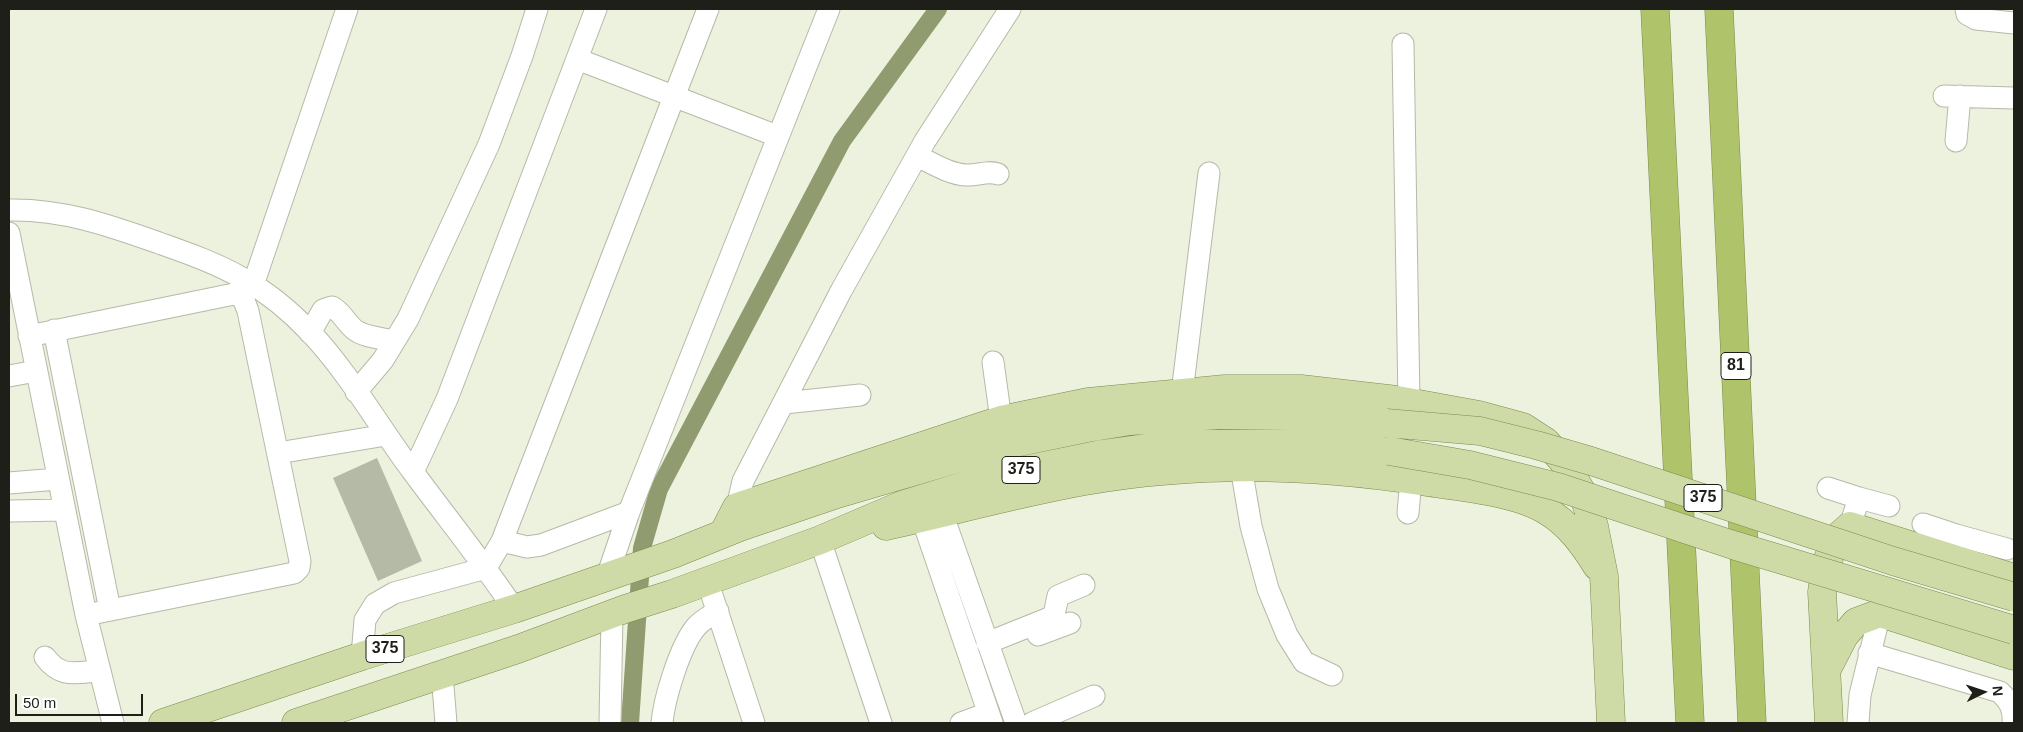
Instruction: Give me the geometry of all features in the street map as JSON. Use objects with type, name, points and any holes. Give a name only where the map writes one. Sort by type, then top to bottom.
[{"type":"highway","points":[[1655,9],[1690,723]]},
{"type":"highway","name":"81","points":[[1719,9],[1752,723]]},
{"type":"highway","points":[[1683,723],[1684,595]]},
{"type":"main road","points":[[723,534],[737,507],[1001,420],[1088,402],[1225,389],[1301,389],[1409,402],[1479,415],[1523,427],[1552,448],[1575,479],[1585,500],[1594,526],[1604,576],[1611,723]]},
{"type":"main road","name":"375","points":[[163,723],[362,656],[514,609],[673,554],[723,534],[837,494],[1000,446],[1087,428],[1156,419],[1254,414],[1319,416],[1480,431],[1591,461],[1884,558],[2014,598]]},
{"type":"main road","points":[[1521,499],[1535,490],[1544,473],[1541,454],[1523,427]]},
{"type":"main road","name":"375","points":[[296,723],[672,594],[820,540],[933,494],[1000,475],[1102,454],[1152,448],[1244,443],[1289,443],[1389,451],[1470,466],[1558,487],[1734,545],[2014,630]]},
{"type":"main road","points":[[820,540],[932,516],[1017,504],[1078,482],[1127,483],[1170,470],[1241,467],[1330,470],[1411,479],[1521,499],[1547,510],[1565,525],[1584,546],[1604,576]]},
{"type":"main road","points":[[1829,723],[1822,592],[1826,563],[1840,535],[1850,526],[1919,535],[1952,546],[2014,578]]},
{"type":"main road","points":[[1880,614],[1876,600],[1880,578],[1919,535]]},
{"type":"main road","points":[[1826,671],[1844,636],[1856,622],[1880,614],[2014,656]]},
{"type":"street","points":[[253,286],[348,9]]},
{"type":"street","points":[[356,392],[383,360],[408,319],[489,144],[522,56],[537,9]]},
{"type":"street","points":[[413,472],[447,400],[596,9]]},
{"type":"street","points":[[362,656],[365,620],[375,604],[394,593],[486,568],[502,541],[708,9]]},
{"type":"street","points":[[617,573],[629,512],[829,9]]},
{"type":"street","points":[[737,507],[743,481],[841,291],[917,156],[1010,9]]},
{"type":"street","points":[[1966,9],[1967,14],[1976,19],[2014,23]]},
{"type":"street","points":[[1403,44],[1409,402]]},
{"type":"street","points":[[577,59],[674,98],[778,136]]},
{"type":"street","points":[[1956,141],[1952,96],[2014,98]]},
{"type":"street","points":[[917,156],[954,173],[967,175],[986,172],[998,174]]},
{"type":"street","points":[[1182,393],[1209,173]]},
{"type":"street","points":[[9,210],[35,209],[73,215],[114,227],[196,256],[243,278],[279,304],[310,333],[356,392],[514,609]]},
{"type":"street","points":[[9,233],[13,266],[86,615],[113,723]]},
{"type":"street","points":[[29,336],[234,294],[243,298],[248,311],[278,453],[300,561],[299,568],[294,574],[86,615]]},
{"type":"street","points":[[310,333],[323,310],[332,307],[338,310],[358,332],[394,341]]},
{"type":"street","points":[[54,330],[110,610]]},
{"type":"street","points":[[993,362],[1001,420]]},
{"type":"street","points":[[9,376],[36,371]]},
{"type":"street","points":[[784,403],[860,395]]},
{"type":"street","points":[[278,453],[386,435]]},
{"type":"street","points":[[1241,467],[1251,526],[1265,580],[1286,635],[1304,662],[1332,675]]},
{"type":"street","points":[[9,483],[58,479]]},
{"type":"street","points":[[1408,513],[1411,479]]},
{"type":"street","points":[[1828,488],[1889,506]]},
{"type":"street","points":[[1850,526],[1859,498]]},
{"type":"street","points":[[10,511],[65,510]]},
{"type":"street","points":[[502,541],[527,547],[541,545],[629,512]]},
{"type":"street","points":[[932,516],[989,647],[1016,723]]},
{"type":"street","points":[[932,516],[990,718],[961,723]]},
{"type":"street","points":[[820,540],[881,723]]},
{"type":"street","points":[[1952,546],[2007,548]]},
{"type":"street","points":[[708,580],[754,723]]},
{"type":"street","points":[[989,647],[1054,615],[1058,596],[1084,585]]},
{"type":"street","points":[[610,723],[619,611]]},
{"type":"street","points":[[662,723],[668,689],[684,650],[695,629],[718,611]]},
{"type":"street","points":[[1858,723],[1860,695],[1880,614]]},
{"type":"street","points":[[989,647],[1070,623]]},
{"type":"street","points":[[1869,653],[2000,692],[2010,701],[2014,714],[2013,723]]},
{"type":"street","points":[[45,657],[54,669],[68,673],[100,671]]},
{"type":"street","points":[[442,674],[446,723]]},
{"type":"street","points":[[1032,723],[1094,696]]},
{"type":"building","points":[[377,458],[422,561],[378,581],[333,478]]},
{"type":"waterway","points":[[630,723],[642,548],[659,489],[842,141],[938,9]]}]
